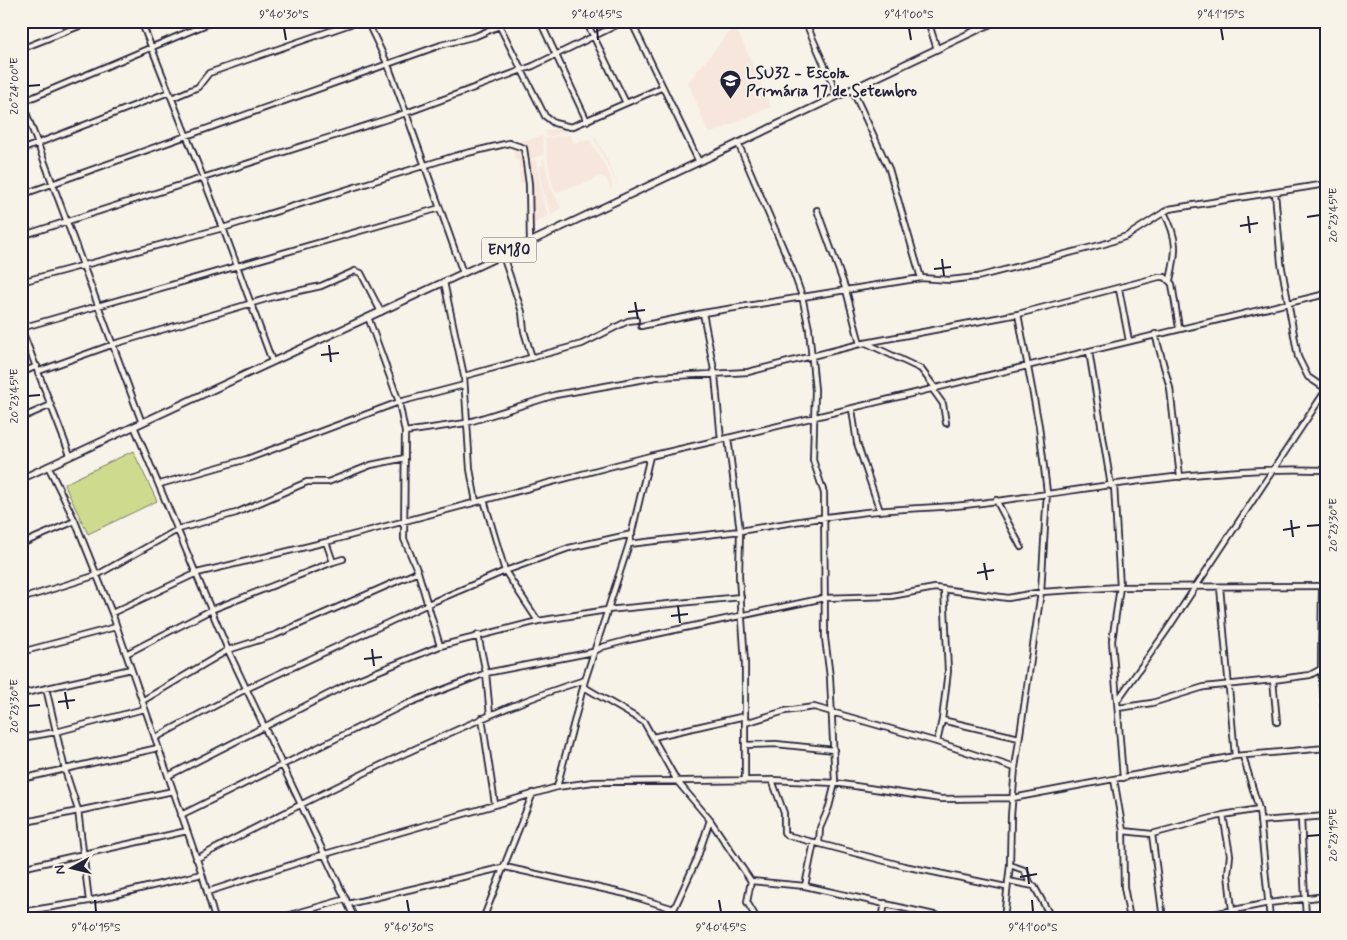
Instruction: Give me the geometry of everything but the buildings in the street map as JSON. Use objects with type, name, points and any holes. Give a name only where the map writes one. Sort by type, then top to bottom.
[{"type":"main road","name":"EN180","points":[[21,479],[381,312],[502,253],[530,242],[996,21]]},
{"type":"street","points":[[21,49],[92,21]]},
{"type":"street","points":[[141,21],[238,266],[272,361]]},
{"type":"street","points":[[142,422],[22,101],[151,49],[166,40],[214,21]]},
{"type":"street","points":[[172,98],[198,87],[209,73],[359,21]]},
{"type":"street","points":[[367,21],[388,65],[463,273]]},
{"type":"street","points":[[540,21],[587,121]]},
{"type":"street","points":[[586,21],[626,103]]},
{"type":"street","points":[[21,236],[406,113],[522,70],[625,21]]},
{"type":"street","points":[[631,21],[699,162]]},
{"type":"street","points":[[805,21],[838,96]]},
{"type":"street","points":[[928,21],[937,49]]},
{"type":"street","points":[[21,195],[498,24],[548,119],[566,127],[587,121],[663,87]]},
{"type":"street","points":[[852,89],[889,169],[921,278]]},
{"type":"street","points":[[21,150],[170,92]]},
{"type":"street","points":[[21,282],[223,228],[455,156],[509,143],[524,148],[529,184],[530,242]]},
{"type":"street","points":[[738,143],[802,296],[812,355],[815,416],[813,460],[824,494],[825,638],[830,677],[835,783],[829,807],[820,828],[805,886]]},
{"type":"street","points":[[641,326],[802,296],[921,278],[950,280],[978,277],[1104,244],[1132,234],[1169,209],[1326,184]]},
{"type":"street","points":[[1117,701],[1276,468],[1326,390],[1308,377],[1298,357],[1288,304],[1275,192]]},
{"type":"street","points":[[70,455],[21,328],[440,208]]},
{"type":"street","points":[[817,210],[846,290],[860,344]]},
{"type":"street","points":[[1164,212],[1173,229],[1176,243],[1176,254],[1170,280],[1179,328]]},
{"type":"street","points":[[502,253],[522,312],[524,331],[532,358]]},
{"type":"street","points":[[21,373],[251,304],[321,286],[356,271],[365,279],[381,312]]},
{"type":"street","points":[[404,432],[466,423],[555,395],[656,377],[748,372],[812,355],[948,325],[1018,314],[1159,277],[1170,280]]},
{"type":"street","points":[[444,282],[464,376],[470,469],[476,502]]},
{"type":"street","points":[[1119,289],[1129,341]]},
{"type":"street","points":[[112,613],[197,573],[326,542],[650,456],[1326,294]]},
{"type":"street","points":[[703,313],[715,375],[721,440]]},
{"type":"street","points":[[1004,919],[1006,887],[1010,865],[1013,798],[1019,738],[1041,592],[1047,492],[1039,426],[1018,314]]},
{"type":"street","points":[[368,318],[399,402],[404,432],[405,458],[404,539],[418,572],[440,646]]},
{"type":"street","points":[[464,376],[582,344],[628,321],[636,320]]},
{"type":"street","points":[[1155,334],[1170,388],[1180,477]]},
{"type":"street","points":[[866,343],[921,369],[943,404],[946,423]]},
{"type":"street","points":[[1089,351],[1112,486],[1120,587],[1112,635],[1123,778]]},
{"type":"street","points":[[160,484],[247,459],[399,402],[464,385]]},
{"type":"street","points":[[21,418],[51,405]]},
{"type":"street","points":[[852,408],[857,443],[880,511]]},
{"type":"street","points":[[134,426],[179,529],[228,650],[355,919]]},
{"type":"street","points":[[728,438],[740,531],[745,781]]},
{"type":"street","points":[[557,787],[593,652],[632,534],[650,456]]},
{"type":"street","points":[[21,599],[98,575],[179,529],[236,513],[307,482],[328,482],[371,465],[405,458]]},
{"type":"street","points":[[48,466],[75,521],[98,575],[182,815],[215,919]]},
{"type":"street","points":[[629,544],[740,531],[824,517],[964,505],[1047,492],[1180,477],[1276,468],[1326,470]]},
{"type":"street","points":[[484,500],[505,571],[538,621]]},
{"type":"street","points":[[996,500],[1021,546]]},
{"type":"street","points":[[21,544],[75,521]]},
{"type":"street","points":[[155,738],[246,689],[428,604],[505,571],[569,548],[632,534]]},
{"type":"street","points":[[326,542],[333,562]]},
{"type":"street","points":[[126,654],[211,610],[343,559]]},
{"type":"street","points":[[142,701],[228,650],[275,635],[418,572]]},
{"type":"street","points":[[182,815],[404,705],[486,674],[593,652],[602,647],[628,640],[824,598],[890,596],[935,588],[1008,598],[1041,592],[1120,587],[1196,585],[1220,587],[1324,586],[1322,670],[1326,720]]},
{"type":"street","points":[[1220,587],[1235,756]]},
{"type":"street","points":[[937,742],[942,720],[948,671],[944,589]]},
{"type":"street","points":[[168,776],[354,681],[440,646],[538,621],[607,610],[741,597]]},
{"type":"street","points":[[21,652],[116,627]]},
{"type":"street","points":[[478,635],[486,674],[490,715]]},
{"type":"street","points":[[21,694],[132,669]]},
{"type":"street","points":[[1118,708],[1152,703],[1193,689],[1310,675],[1322,670]]},
{"type":"street","points":[[196,859],[300,803],[482,718],[538,694],[585,680]]},
{"type":"street","points":[[1273,680],[1278,722]]},
{"type":"street","points":[[584,687],[644,722],[677,781],[710,820],[751,881],[747,902],[757,919]]},
{"type":"street","points":[[46,688],[65,770],[78,810],[89,901]]},
{"type":"street","points":[[745,723],[803,707],[831,710],[1016,768]]},
{"type":"street","points":[[21,738],[56,732],[144,709]]},
{"type":"street","points":[[653,736],[745,716]]},
{"type":"street","points":[[482,718],[495,804]]},
{"type":"street","points":[[942,720],[1019,738]]},
{"type":"street","points":[[745,745],[776,744],[834,750]]},
{"type":"street","points":[[21,779],[158,748]]},
{"type":"street","points":[[207,892],[325,854],[533,793],[557,787],[593,782],[772,780],[835,783],[941,799],[1013,798],[1235,756],[1326,748]]},
{"type":"street","points":[[1243,756],[1259,809],[1270,919]]},
{"type":"street","points":[[1114,779],[1123,831],[1124,887],[1130,919]]},
{"type":"street","points":[[772,780],[784,813],[784,834],[904,866],[1006,887]]},
{"type":"street","points":[[21,823],[173,791]]},
{"type":"street","points":[[483,919],[533,793]]},
{"type":"street","points":[[1123,831],[1152,834],[1223,815],[1259,809]]},
{"type":"street","points":[[1223,815],[1230,855],[1228,874],[1233,919]]},
{"type":"street","points":[[1260,821],[1326,816]]},
{"type":"street","points":[[1301,818],[1306,919]]},
{"type":"street","points":[[672,919],[674,909],[697,859],[710,820]]},
{"type":"street","points":[[21,868],[187,831]]},
{"type":"street","points":[[1152,834],[1163,919]]},
{"type":"street","points":[[1010,865],[1024,870],[1052,919]]},
{"type":"street","points":[[276,919],[504,867],[626,894],[674,909]]},
{"type":"street","points":[[21,912],[89,901],[202,874]]},
{"type":"street","points":[[751,881],[805,886],[952,919]]},
{"type":"street","points":[[1008,881],[1031,884]]},
{"type":"street","points":[[1189,919],[1269,903],[1326,896]]},
{"type":"street","points":[[882,919],[885,903]]},
{"type":"shaded area","points":[[735,25],[771,107],[709,134],[688,82]]},
{"type":"shaded area","points":[[583,123],[584,125],[572,130],[546,137],[545,131],[562,127],[564,129],[569,128]]},
{"type":"shaded area","points":[[570,134],[574,143],[590,140],[609,173],[613,188],[611,189],[606,178],[599,176],[589,182],[556,192],[550,176],[545,139]]},
{"type":"shaded area","points":[[542,136],[544,155],[528,159],[525,147],[518,145],[518,142]]},
{"type":"shaded area","points":[[596,138],[607,159],[618,185],[594,139]]},
{"type":"shaded area","points":[[512,146],[522,149],[527,182],[520,183],[519,161],[515,160]]},
{"type":"shaded area","points":[[542,159],[544,159],[551,188],[561,208],[551,214],[542,187],[540,166],[543,165]]},
{"type":"shaded area","points":[[536,160],[544,205],[549,215],[533,225],[527,161]]},
{"type":"green space","points":[[133,451],[157,501],[88,534],[64,484]]},
{"type":"place","name":"LSU32 - Escola Primária 17 de Setembro","points":[[730,100]]}]
